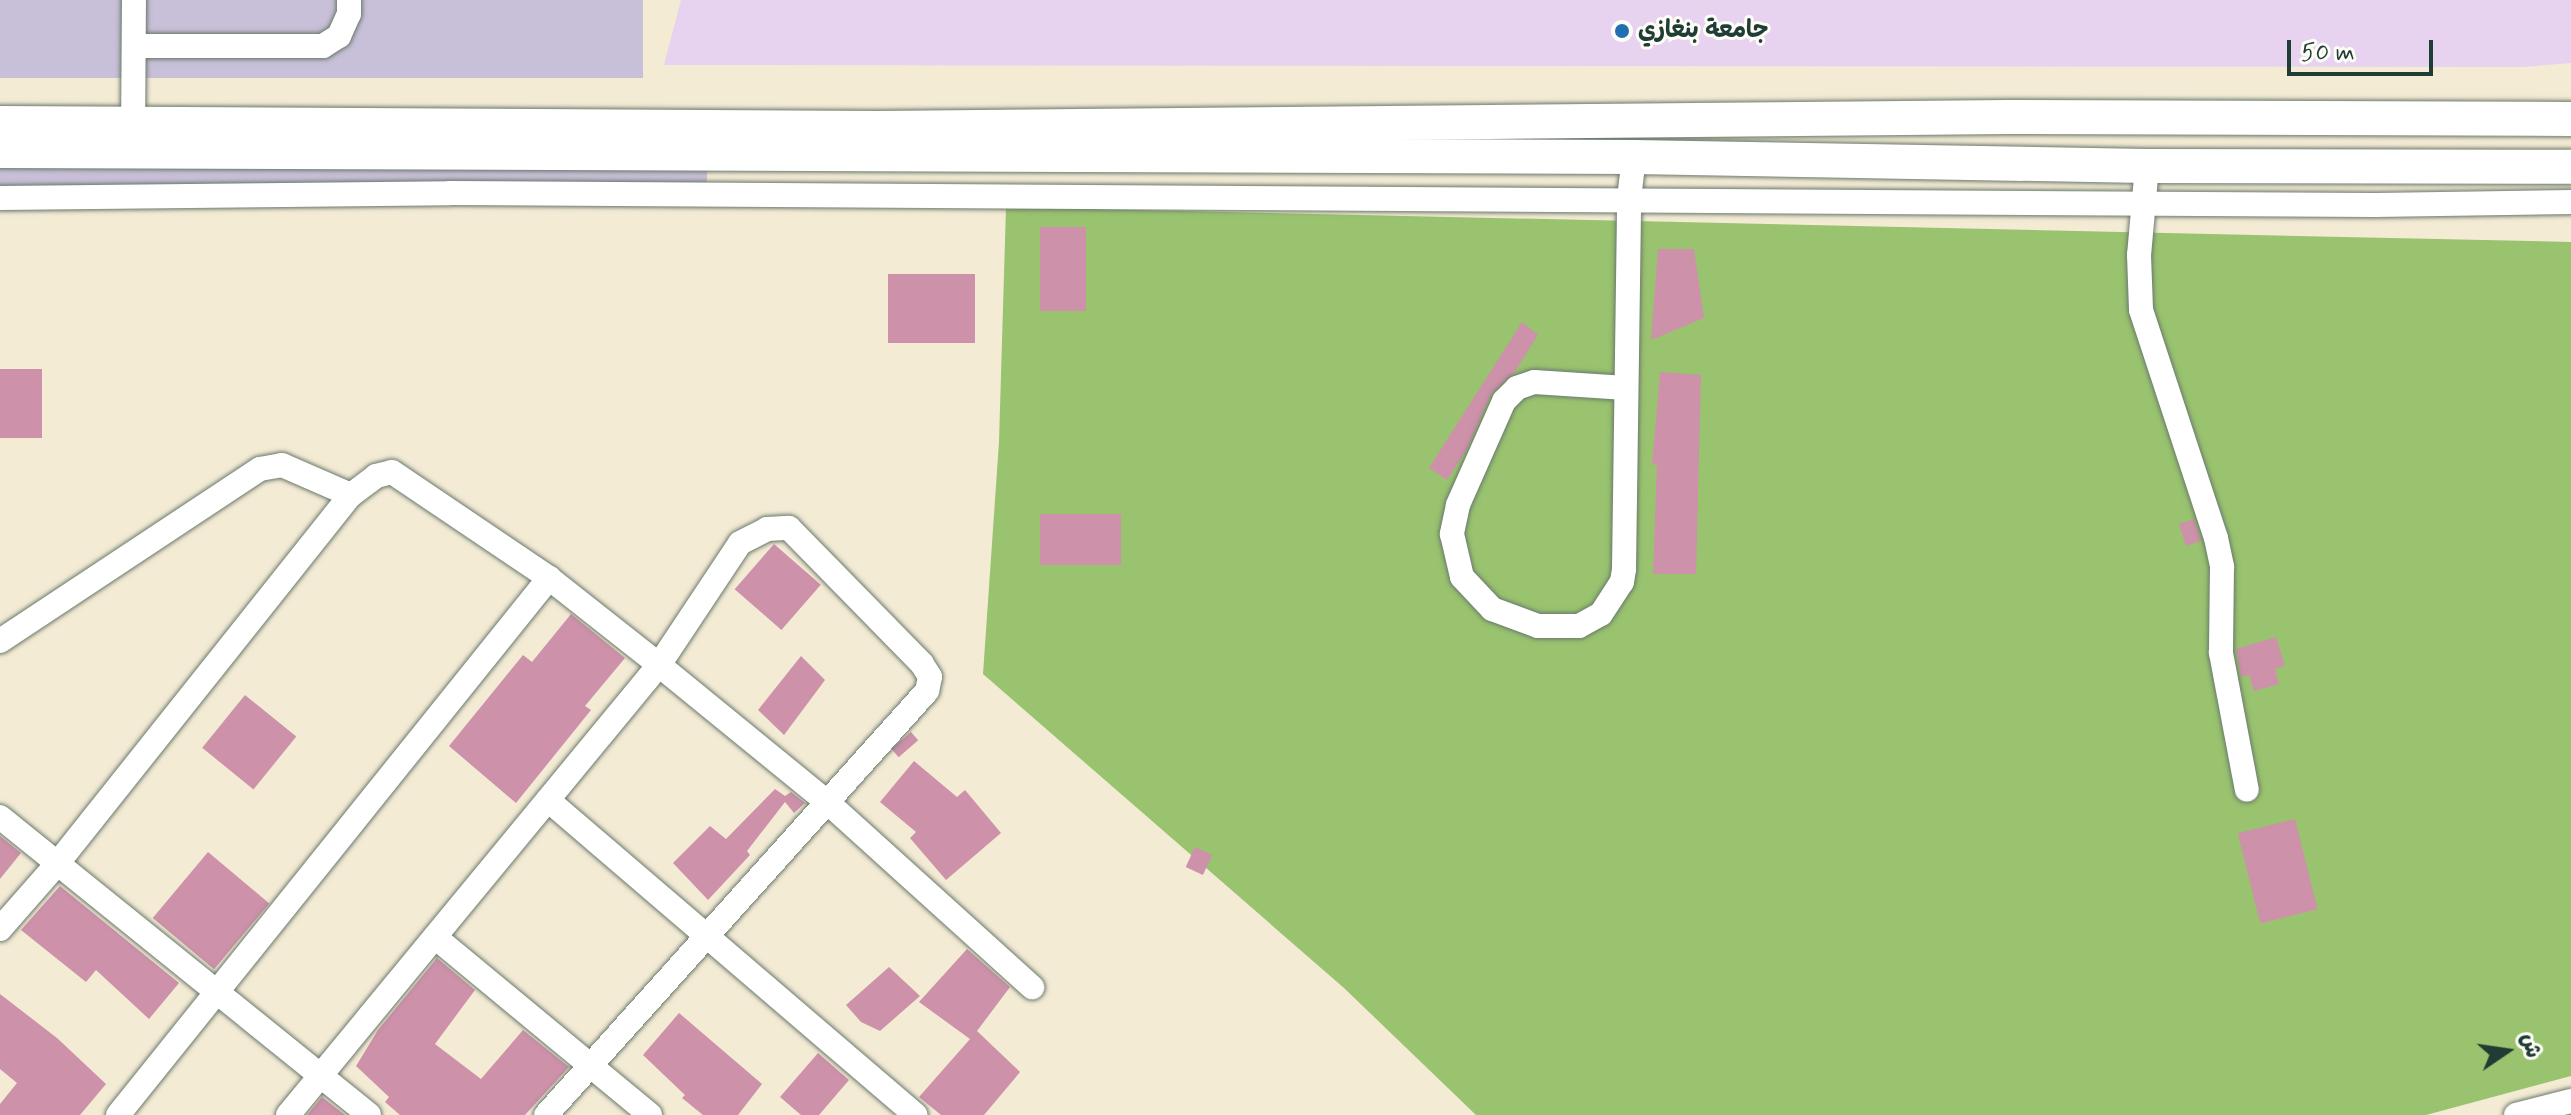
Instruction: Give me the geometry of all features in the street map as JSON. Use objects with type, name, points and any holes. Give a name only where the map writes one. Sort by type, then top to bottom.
[{"type":"highway","points":[[0,151],[133,137],[2008,117],[2571,119]]},
{"type":"highway","points":[[0,123],[301,152],[1634,157],[2147,166],[2571,167]]},
{"type":"street","points":[[133,137],[134,0]]},
{"type":"street","points":[[134,46],[323,46],[339,36],[349,14],[349,0]]},
{"type":"street","points":[[300,195],[301,152]]},
{"type":"street","points":[[1626,388],[1534,382],[1517,388],[1504,401],[1458,505],[1452,534],[1462,577],[1492,609],[1530,624],[1567,628],[1601,614],[1617,594],[1624,569],[1629,199],[1634,157]]},
{"type":"street","points":[[2147,166],[2139,255],[2141,310],[2216,538],[2222,567],[2221,653],[2247,790]]},
{"type":"street","points":[[0,198],[466,193],[2375,205],[2571,202]]},
{"type":"street","points":[[0,641],[260,469],[282,465],[351,495]]},
{"type":"street","points":[[0,929],[57,864],[351,495],[376,476],[392,472],[549,578],[659,665],[826,801],[1032,987]]},
{"type":"street","points":[[288,1115],[659,665],[740,543],[767,529],[789,528],[922,664],[930,677],[927,691],[546,1115]]},
{"type":"street","points":[[118,1115],[549,578]]},
{"type":"street","points":[[548,800],[915,1115]]},
{"type":"street","points":[[0,817],[215,994],[369,1115]]},
{"type":"street","points":[[435,937],[591,1063],[650,1115]]},
{"type":"street","points":[[2516,1115],[2571,1101]]},
{"type":"shaded area","points":[[0,0],[643,0],[643,78],[0,78]]},
{"type":"shaded area","name":"جامعة بنغازي","points":[[681,0],[2571,0],[2571,63],[2523,67],[664,65]]},
{"type":"shaded area","points":[[0,158],[707,166],[707,203],[0,207]]},
{"type":"green space","points":[[1006,207],[2571,242],[2571,1076],[2426,1115],[1476,1115],[1344,988],[983,674],[999,442]]},
{"type":"building","points":[[1040,227],[1086,227],[1086,311],[1040,311]]},
{"type":"building","points":[[1658,249],[1694,249],[1704,318],[1651,340]]},
{"type":"building","points":[[888,274],[975,274],[975,343],[888,343]]},
{"type":"building","points":[[1522,322],[1538,335],[1514,373],[1491,394],[1466,451],[1447,480],[1429,468]]},
{"type":"building","points":[[0,369],[42,369],[42,438],[0,438]]},
{"type":"building","points":[[1660,372],[1701,375],[1696,574],[1653,574],[1657,464],[1652,465]]},
{"type":"building","points":[[1040,514],[1121,514],[1121,565],[1040,565]]},
{"type":"building","points":[[2194,519],[2201,541],[2186,546],[2179,524]]},
{"type":"building","points":[[774,544],[821,585],[781,630],[735,589]]},
{"type":"building","points":[[571,614],[625,658],[585,706],[591,710],[516,803],[449,746],[523,655],[532,662]]},
{"type":"building","points":[[2276,637],[2285,666],[2275,669],[2279,684],[2254,691],[2249,675],[2241,677],[2236,649]]},
{"type":"building","points":[[801,656],[825,680],[784,735],[758,710]]},
{"type":"building","points":[[245,695],[296,737],[253,789],[202,748]]},
{"type":"building","points":[[911,732],[918,740],[899,757],[891,749]]},
{"type":"building","points":[[914,761],[957,797],[965,790],[1001,833],[946,880],[910,838],[916,832],[880,802]]},
{"type":"building","points":[[775,789],[785,796],[791,792],[805,803],[794,813],[785,802],[747,851],[750,855],[708,900],[673,863],[710,826],[726,839]]},
{"type":"building","points":[[2295,819],[2317,909],[2260,924],[2238,833]]},
{"type":"building","points":[[0,836],[21,853],[0,879]]},
{"type":"building","points":[[1195,847],[1212,855],[1203,875],[1186,867]]},
{"type":"building","points":[[208,852],[269,903],[214,969],[153,918]]},
{"type":"building","points":[[60,886],[179,983],[149,1019],[96,970],[86,982],[21,930]]},
{"type":"building","points":[[967,949],[1010,987],[977,1031],[1020,1072],[984,1115],[941,1115],[919,1097],[970,1039],[919,1002]]},
{"type":"building","points":[[437,958],[475,990],[435,1044],[481,1079],[523,1030],[569,1067],[525,1115],[400,1115],[385,1102],[389,1097],[356,1066],[378,1030]]},
{"type":"building","points":[[889,967],[920,996],[880,1031],[861,1022],[846,1005]]},
{"type":"building","points":[[0,994],[57,1038],[106,1084],[80,1115],[0,1115],[0,1104],[17,1083],[0,1069]]},
{"type":"building","points":[[679,1013],[762,1084],[738,1115],[703,1115],[682,1098],[685,1095],[643,1055]]},
{"type":"building","points":[[818,1053],[849,1080],[819,1115],[801,1115],[780,1097]]},
{"type":"building","points":[[322,1097],[345,1115],[307,1115]]},
{"type":"place","name":"جامعة بنغازي","points":[[1622,31]]}]
